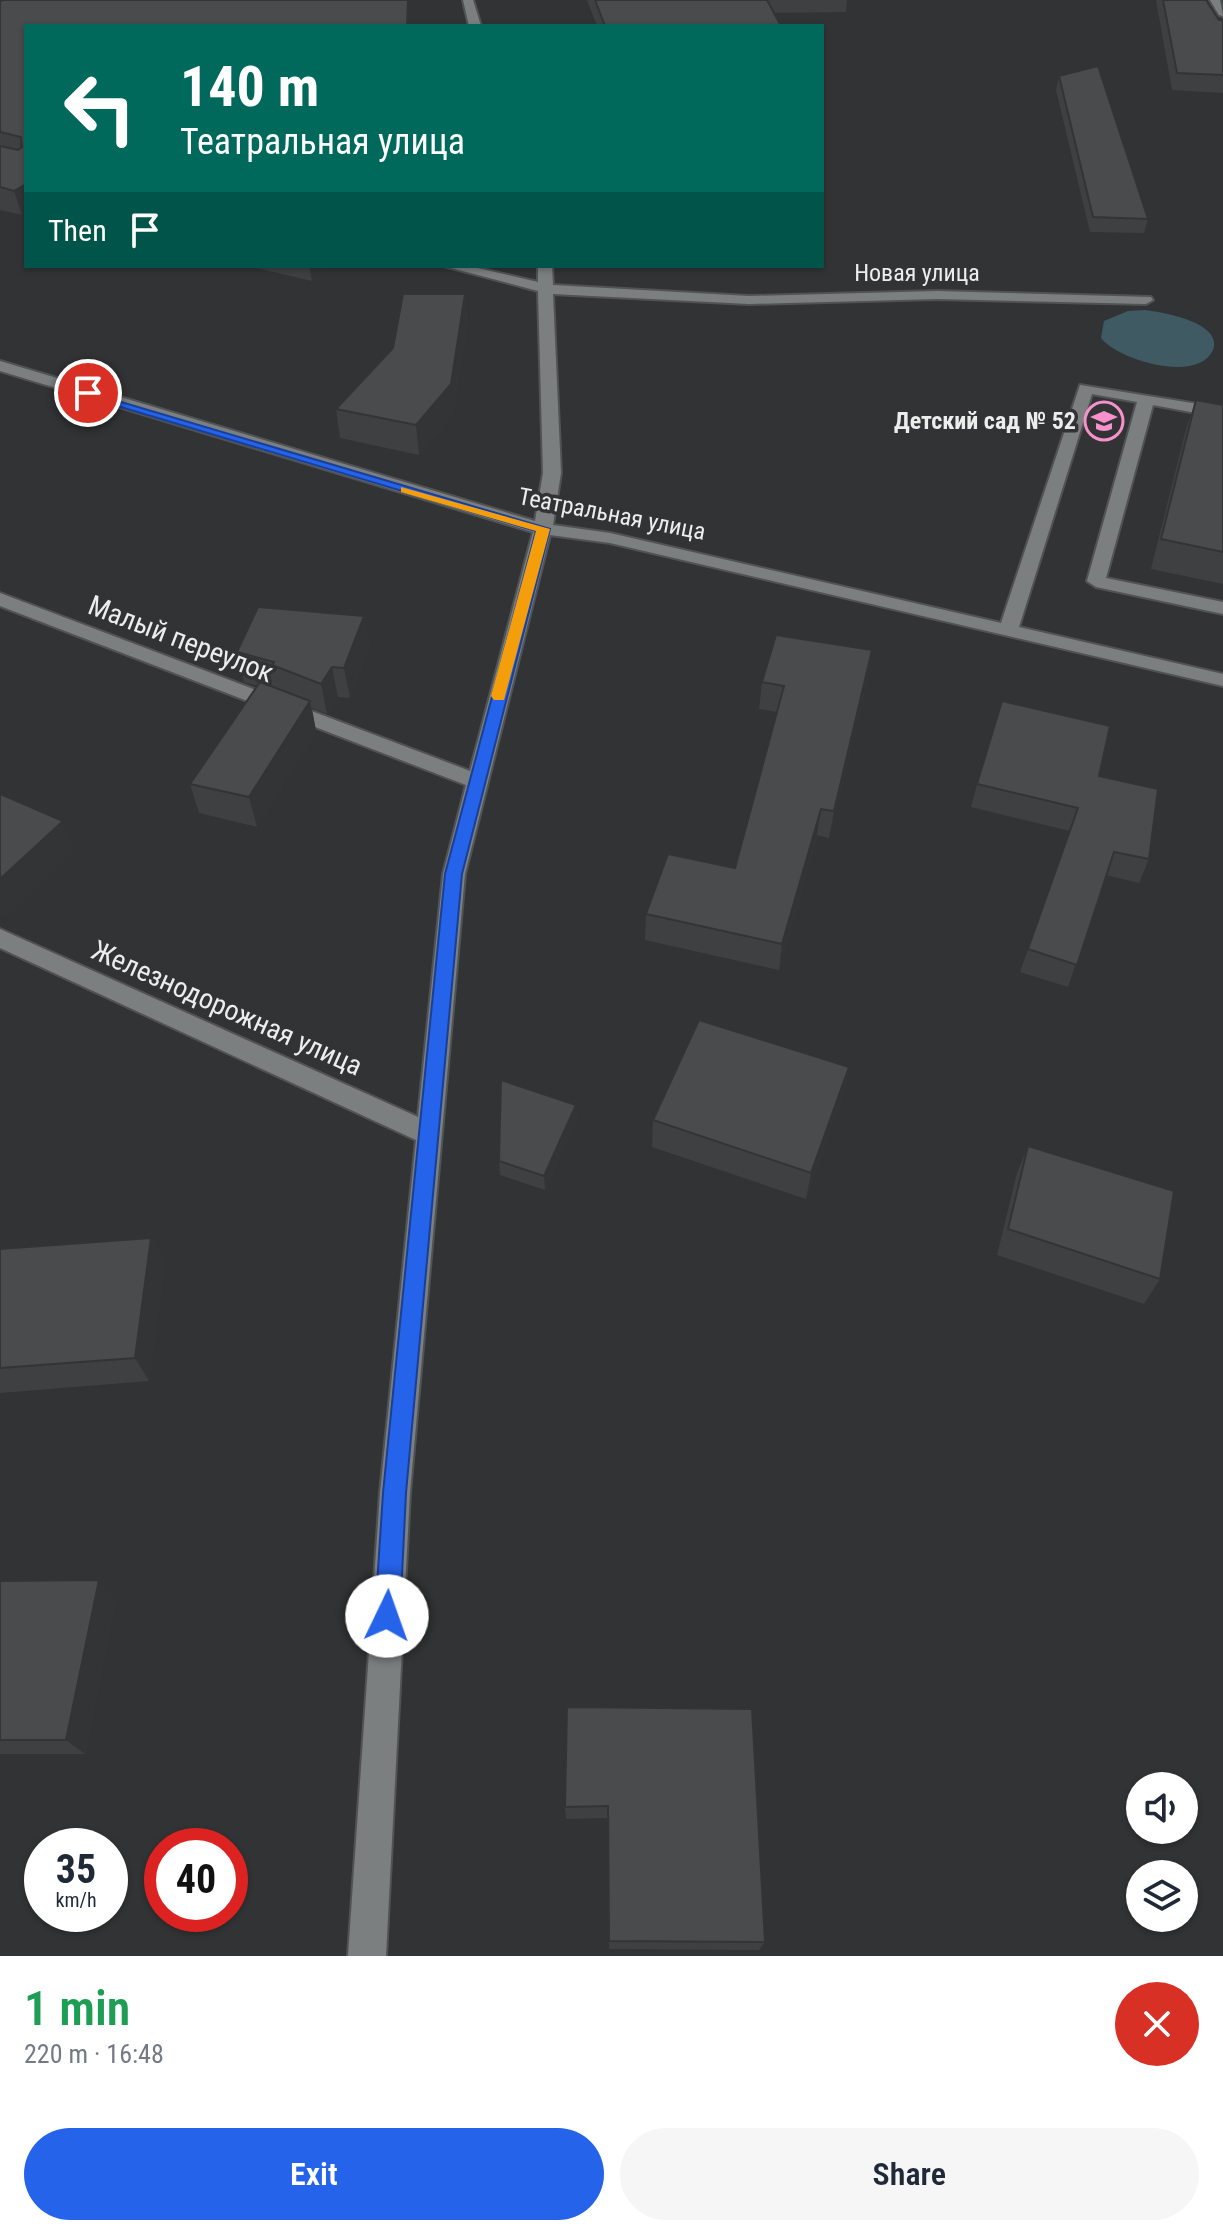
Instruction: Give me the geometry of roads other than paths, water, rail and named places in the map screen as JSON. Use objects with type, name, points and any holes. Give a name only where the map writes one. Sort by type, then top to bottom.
[{"type":"street","points":[[468,0],[474,24]]},
{"type":"street","points":[[1215,0],[1223,13]]},
{"type":"street","name":"Новая улица","points":[[459,268],[547,289],[749,300],[937,295],[1146,300]]},
{"type":"street","points":[[367,1956],[395,1493],[454,874],[543,529],[552,473],[545,268]]},
{"type":"street","name":"Театральная улица","points":[[0,366],[543,529],[610,538],[1223,680]]},
{"type":"street","points":[[1008,632],[1086,388],[1223,413]]},
{"type":"street","points":[[1146,399],[1096,581],[1223,608]]},
{"type":"street","name":"Малый переулок","points":[[0,599],[476,781]]},
{"type":"street","name":"Железнодорожная улица","points":[[0,938],[429,1134]]},
{"type":"place","name":"Детский сад № 52","points":[[1104,421]]}]
